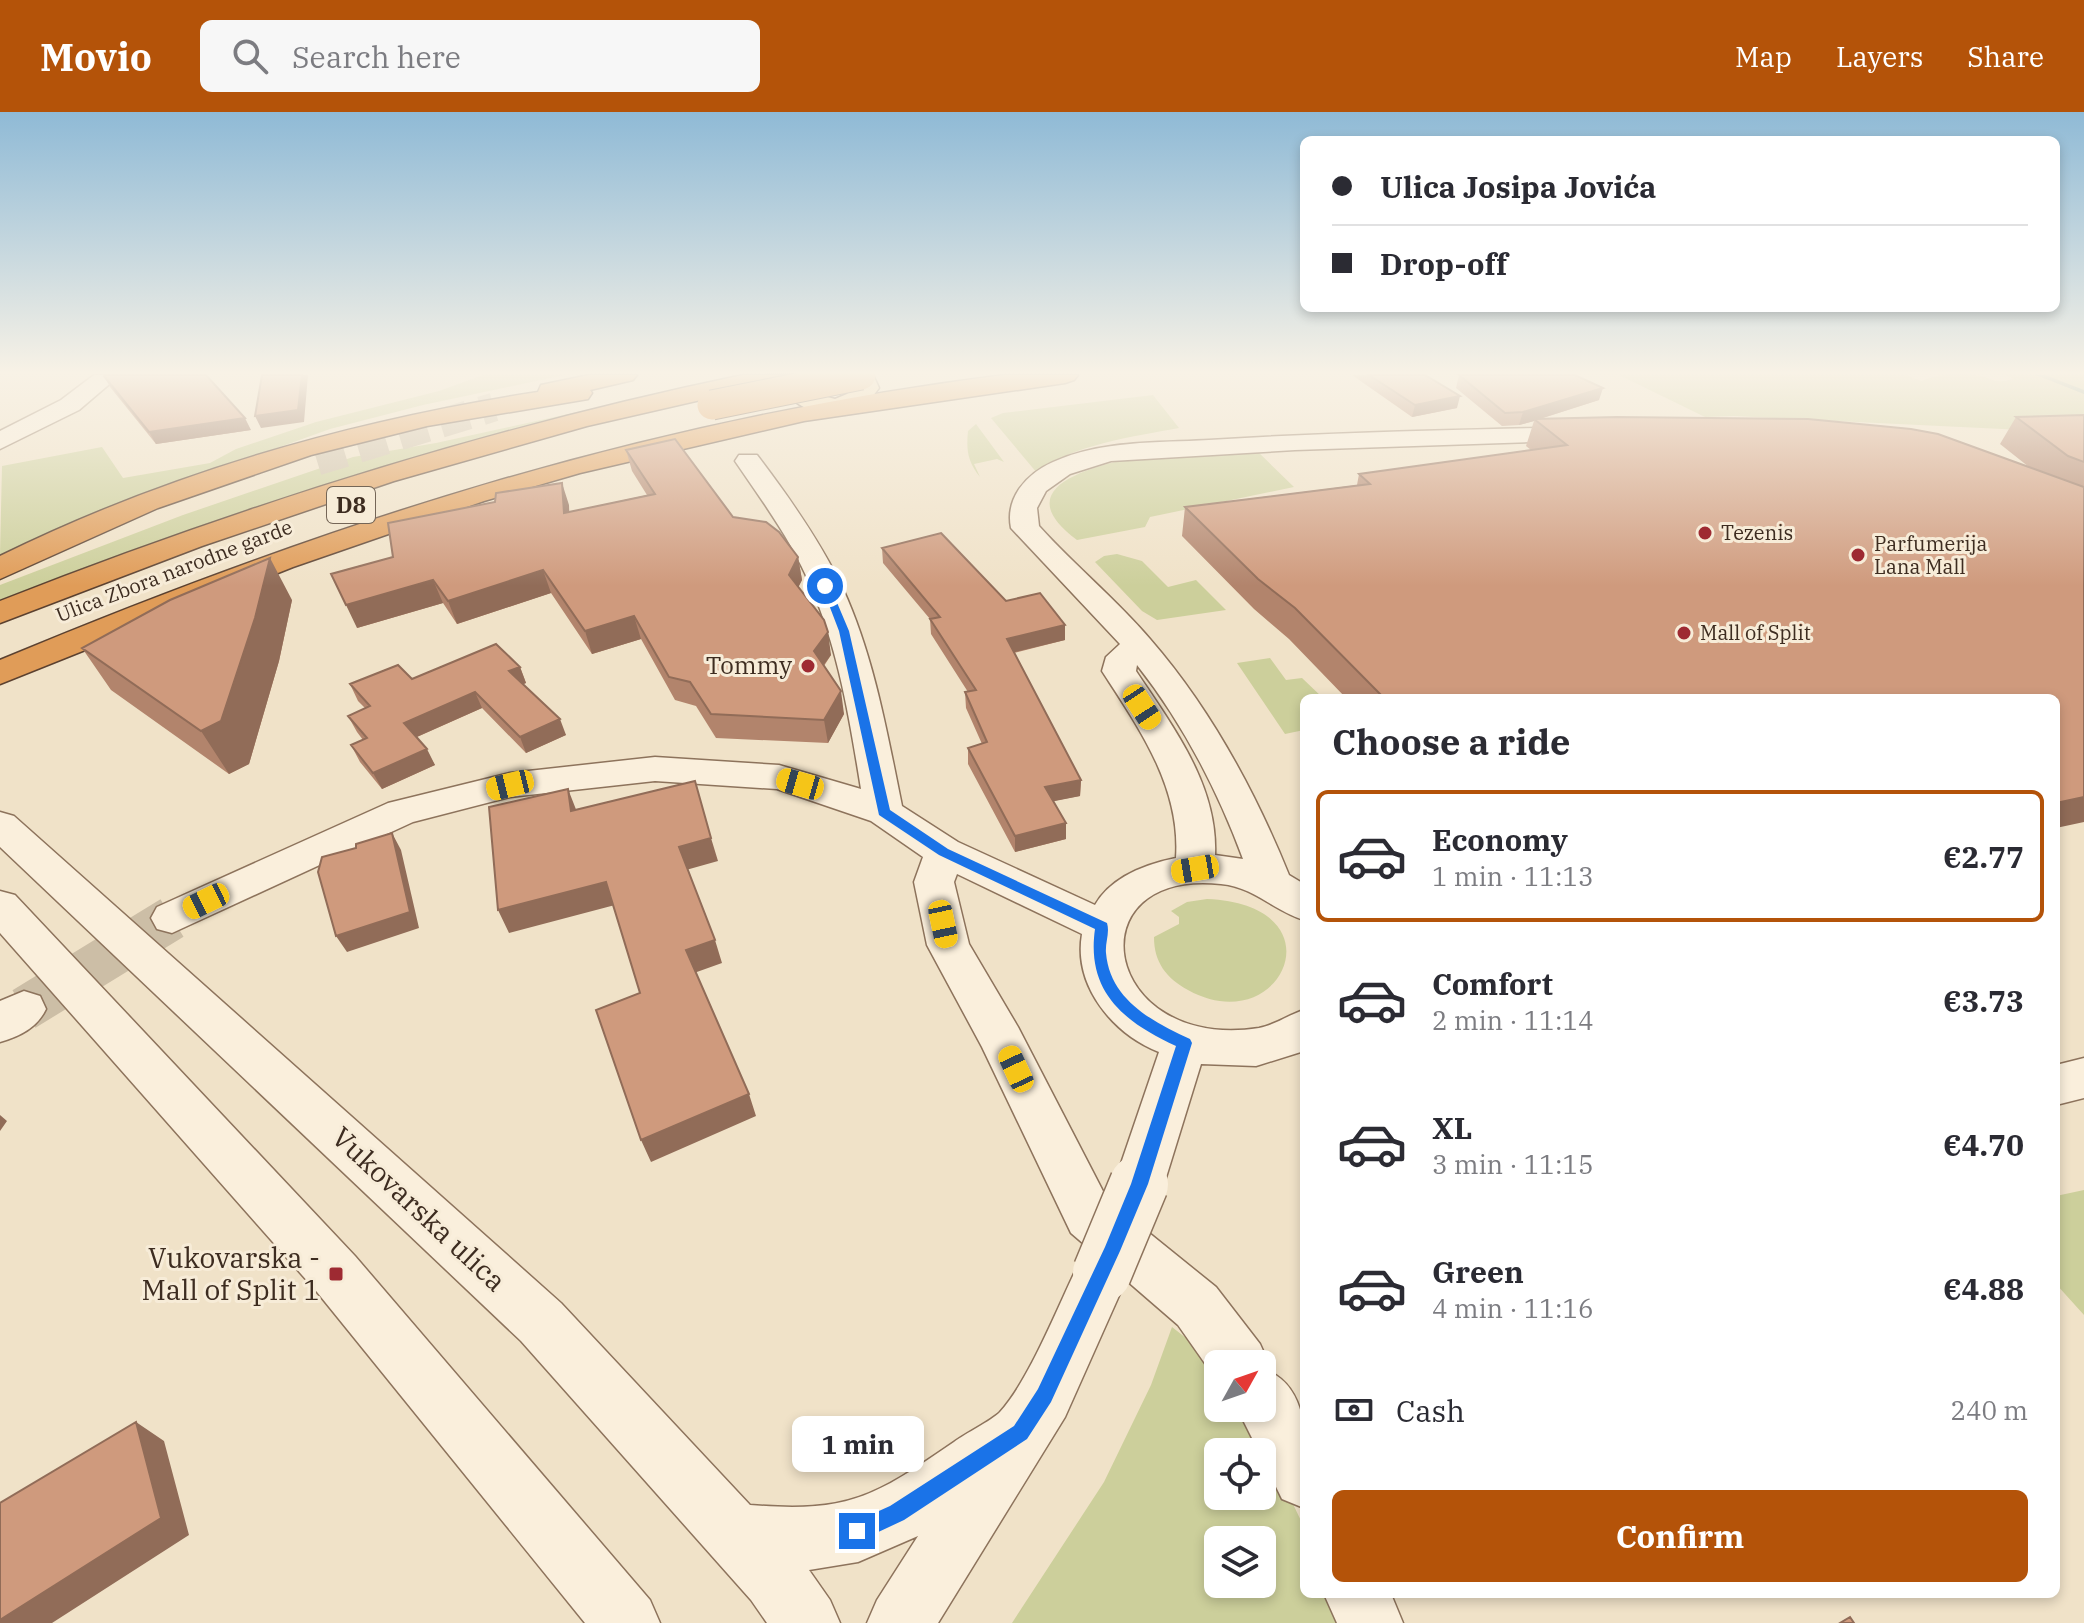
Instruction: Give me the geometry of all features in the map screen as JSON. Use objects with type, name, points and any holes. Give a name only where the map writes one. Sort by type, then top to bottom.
[{"type":"highway","points":[[0,572],[87,527],[149,502],[319,446]]},
{"type":"highway","name":"Ulica Zbora narodne garde","points":[[0,613],[149,554],[362,481],[480,446]]},
{"type":"highway","name":"Ulica Zbora narodne garde","points":[[0,639],[137,582],[345,507],[551,446]]},
{"type":"highway","points":[[0,673],[247,572],[427,510],[578,465],[659,446]]},
{"type":"highway","points":[[0,572],[317,461]]},
{"type":"street","points":[[1245,446],[1113,454],[1062,468],[1027,494],[1021,516],[1025,528],[1139,646],[1227,776],[1288,894]]},
{"type":"street","points":[[748,461],[774,495],[815,563],[844,631],[884,812]]},
{"type":"street","points":[[1139,646],[1122,657],[1119,671],[1154,725],[1183,786],[1196,821],[1195,869]]},
{"type":"street","points":[[172,918],[401,812],[510,785],[655,769],[779,777],[884,812],[944,852],[1103,926]]},
{"type":"street","name":"Vukovarska ulica","points":[[0,825],[541,1322],[737,1535],[774,1577],[807,1623]]},
{"type":"street","points":[[944,852],[934,882],[948,945],[1002,1040],[1089,1216],[1197,1306],[1230,1350]]},
{"type":"street","points":[[1288,894],[1247,874],[1195,869],[1164,874],[1137,886],[1116,904],[1103,926],[1099,953],[1105,980],[1123,1006],[1150,1027],[1185,1043],[1226,1049],[1265,1046],[1300,1030]]},
{"type":"street","points":[[0,906],[336,1274],[627,1623]]},
{"type":"street","points":[[900,1623],[1044,1396],[1102,1273],[1139,1184],[1185,1043]]},
{"type":"street","points":[[2060,1084],[2084,1078]]},
{"type":"street","points":[[1275,1422],[1300,1469]]},
{"type":"street","points":[[737,1535],[806,1539],[857,1531],[897,1513],[1020,1433]]},
{"type":"street","points":[[1359,1598],[1370,1623]]},
{"type":"green space","points":[[246,446],[284,446],[118,505],[0,555],[2,466],[102,447],[123,478],[210,463]]},
{"type":"green space","points":[[421,446],[459,446],[258,510],[0,603],[0,585],[183,515],[353,457]]},
{"type":"green space","points":[[968,446],[992,446],[1004,462],[997,459],[974,464],[980,477],[970,461]]},
{"type":"green space","points":[[1014,446],[1097,446],[1067,455],[1037,473]]},
{"type":"green space","points":[[1256,450],[1294,487],[1150,517],[1145,527],[1077,540],[1058,523],[1050,509],[1051,496],[1058,486],[1087,470],[1123,460]]},
{"type":"green space","points":[[1117,554],[1142,561],[1168,587],[1196,580],[1226,610],[1157,620],[1142,611],[1095,562],[1104,556]]},
{"type":"green space","points":[[1270,658],[1286,680],[1302,678],[1319,694],[1300,694],[1300,731],[1285,734],[1237,663]]},
{"type":"green space","points":[[1207,899],[1249,907],[1275,923],[1286,944],[1284,966],[1271,986],[1249,999],[1221,1001],[1188,990],[1173,980],[1159,962],[1154,937],[1179,924],[1179,917],[1171,911],[1187,902]]},
{"type":"green space","points":[[2084,1190],[2084,1315],[2060,1288],[2060,1195]]},
{"type":"green space","points":[[1172,1327],[1204,1352],[1204,1422],[1254,1422],[1261,1438],[1204,1438],[1204,1510],[1276,1510],[1276,1469],[1300,1519],[1300,1598],[1334,1598],[1344,1623],[1012,1623],[1104,1482],[1151,1385]]},
{"type":"building","points":[[646,446],[680,446],[733,517],[766,522],[779,532],[798,557],[789,575],[824,620],[828,632],[814,651],[841,691],[824,720],[711,714],[690,682],[669,677],[634,616],[585,631],[543,570],[448,601],[433,580],[346,605],[331,574],[393,557],[388,523],[495,502],[496,493],[562,483],[564,513],[655,494],[626,450]]},
{"type":"building","name":"Mall of Split","points":[[1563,446],[1970,446],[2084,487],[2084,797],[2060,802],[2060,694],[1380,694],[1295,608],[1258,579],[1185,507],[1370,484],[1359,474]]},
{"type":"building","points":[[2054,446],[2084,446],[2084,462],[2068,456]]},
{"type":"building","points":[[941,533],[1006,601],[1040,593],[1065,625],[1007,639],[1081,780],[1045,787],[1066,823],[1015,836],[968,748],[987,742],[965,692],[976,690],[930,619],[940,617],[882,548]]},
{"type":"building","points":[[270,558],[255,618],[221,721],[201,731],[82,648],[170,600]]},
{"type":"building","points":[[496,644],[520,667],[509,671],[560,719],[520,737],[475,692],[404,723],[427,749],[373,773],[351,745],[367,738],[348,716],[370,706],[350,684],[398,665],[412,679]]},
{"type":"building","points":[[695,781],[711,838],[679,847],[715,940],[686,950],[749,1094],[641,1140],[596,1010],[640,993],[606,882],[498,910],[489,807],[568,789],[571,811]]},
{"type":"building","points":[[392,833],[410,912],[336,936],[318,872],[322,857],[356,848],[356,844]]},
{"type":"building","points":[[136,1422],[161,1518],[0,1620],[0,1503]]},
{"type":"building","points":[[1850,1617],[1854,1623],[1840,1623]]},
{"type":"tunnel","points":[[317,461],[368,446]]},
{"type":"tunnel","points":[[24,1009],[172,918]]},
{"type":"place","name":"Tezenis","points":[[1705,533]]},
{"type":"place","name":"Parfumerija Lana Mall","points":[[1858,555]]},
{"type":"place","name":"Mall of Split","points":[[1684,633]]},
{"type":"place","name":"Tommy","points":[[808,666]]},
{"type":"place","name":"Vukovarska - Mall of Split 1","points":[[336,1274]]},
{"type":"route","points":[[825,586],[844,631],[884,812],[944,852],[1103,926],[1099,953],[1105,980],[1123,1006],[1150,1027],[1185,1043],[1139,1184],[1112,1251],[1044,1396],[1020,1433],[897,1513],[857,1531]]}]
